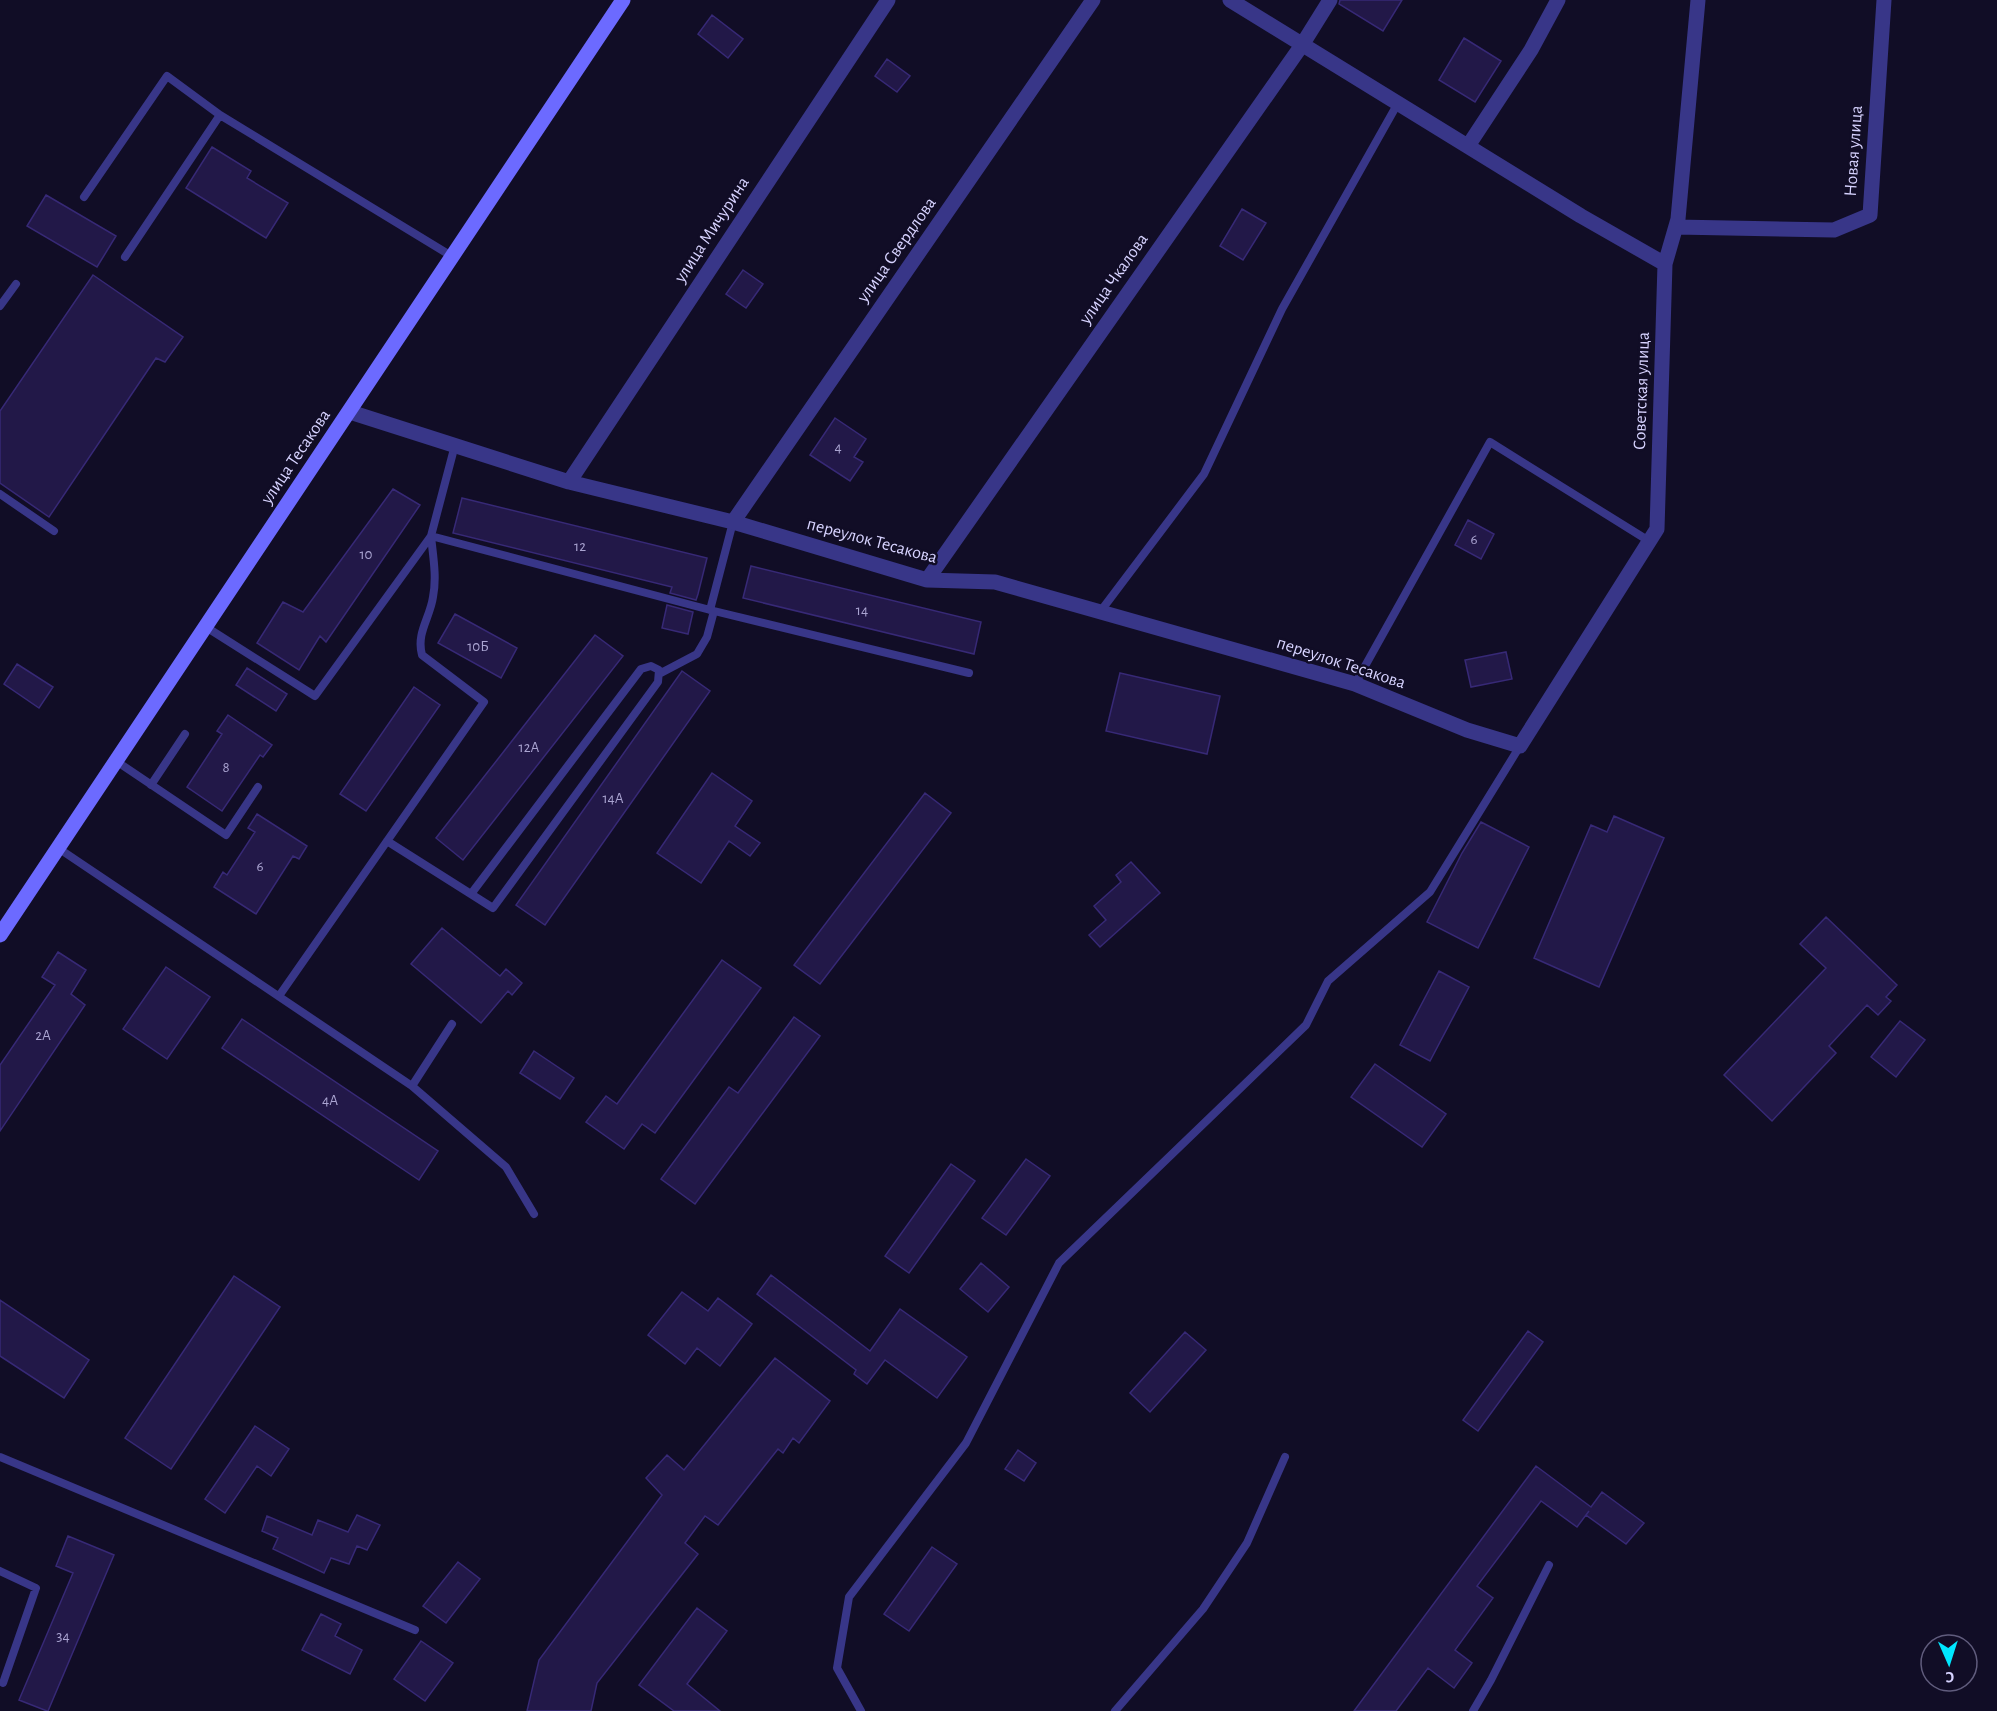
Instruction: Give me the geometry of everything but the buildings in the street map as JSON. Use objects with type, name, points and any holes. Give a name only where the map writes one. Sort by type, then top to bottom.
[{"type":"main road","name":"улица Тесакова","points":[[0,935],[623,0]]},
{"type":"street","name":"улица Мичурина","points":[[569,482],[888,0]]},
{"type":"street","name":"улица Свердлова","points":[[733,522],[1093,0]]},
{"type":"street","points":[[1230,0],[1581,216],[1665,264]]},
{"type":"street","name":"улица Чкалова","points":[[927,580],[1302,45],[1330,0]]},
{"type":"street","points":[[1468,146],[1531,50],[1558,0]]},
{"type":"street","name":"Советская улица","points":[[1520,746],[1657,529],[1665,264],[1678,219],[1698,0]]},
{"type":"street","name":"Новая улица","points":[[1676,227],[1834,231],[1869,216],[1884,0]]},
{"type":"street","name":"переулок Тесакова","points":[[350,412],[569,482],[733,522],[927,580],[994,582],[1355,684],[1467,730],[1520,746]]},
{"type":"lane","points":[[84,197],[167,76],[220,115],[453,257]]},
{"type":"lane","points":[[1100,612],[1204,474],[1282,309],[1398,103]]},
{"type":"lane","points":[[125,257],[220,115]]},
{"type":"lane","points":[[0,306],[16,284]]},
{"type":"lane","points":[[1355,684],[1490,442],[1650,541]]},
{"type":"lane","points":[[279,996],[484,702],[422,655],[419,645],[433,598],[435,576],[431,536],[455,446]]},
{"type":"lane","points":[[0,494],[54,531]]},
{"type":"lane","points":[[659,674],[697,654],[707,637],[733,522]]},
{"type":"lane","points":[[206,627],[315,696],[431,536]]},
{"type":"lane","points":[[431,536],[712,611],[969,673]]},
{"type":"lane","points":[[387,841],[493,908],[658,682],[659,670],[651,666],[641,669],[471,894]]},
{"type":"lane","points":[[151,785],[185,734]]},
{"type":"lane","points":[[861,1711],[837,1668],[849,1597],[966,1443],[1059,1263],[1306,1025],[1328,981],[1430,892],[1520,746]]},
{"type":"lane","points":[[116,761],[226,836],[258,787]]},
{"type":"lane","points":[[58,848],[412,1086],[506,1167],[534,1214]]},
{"type":"lane","points":[[412,1086],[452,1024]]},
{"type":"lane","points":[[1115,1711],[1203,1609],[1247,1543],[1285,1456]]},
{"type":"lane","points":[[0,1457],[415,1629]]},
{"type":"lane","points":[[1473,1711],[1549,1565]]},
{"type":"lane","points":[[0,1571],[36,1588],[3,1683]]}]
